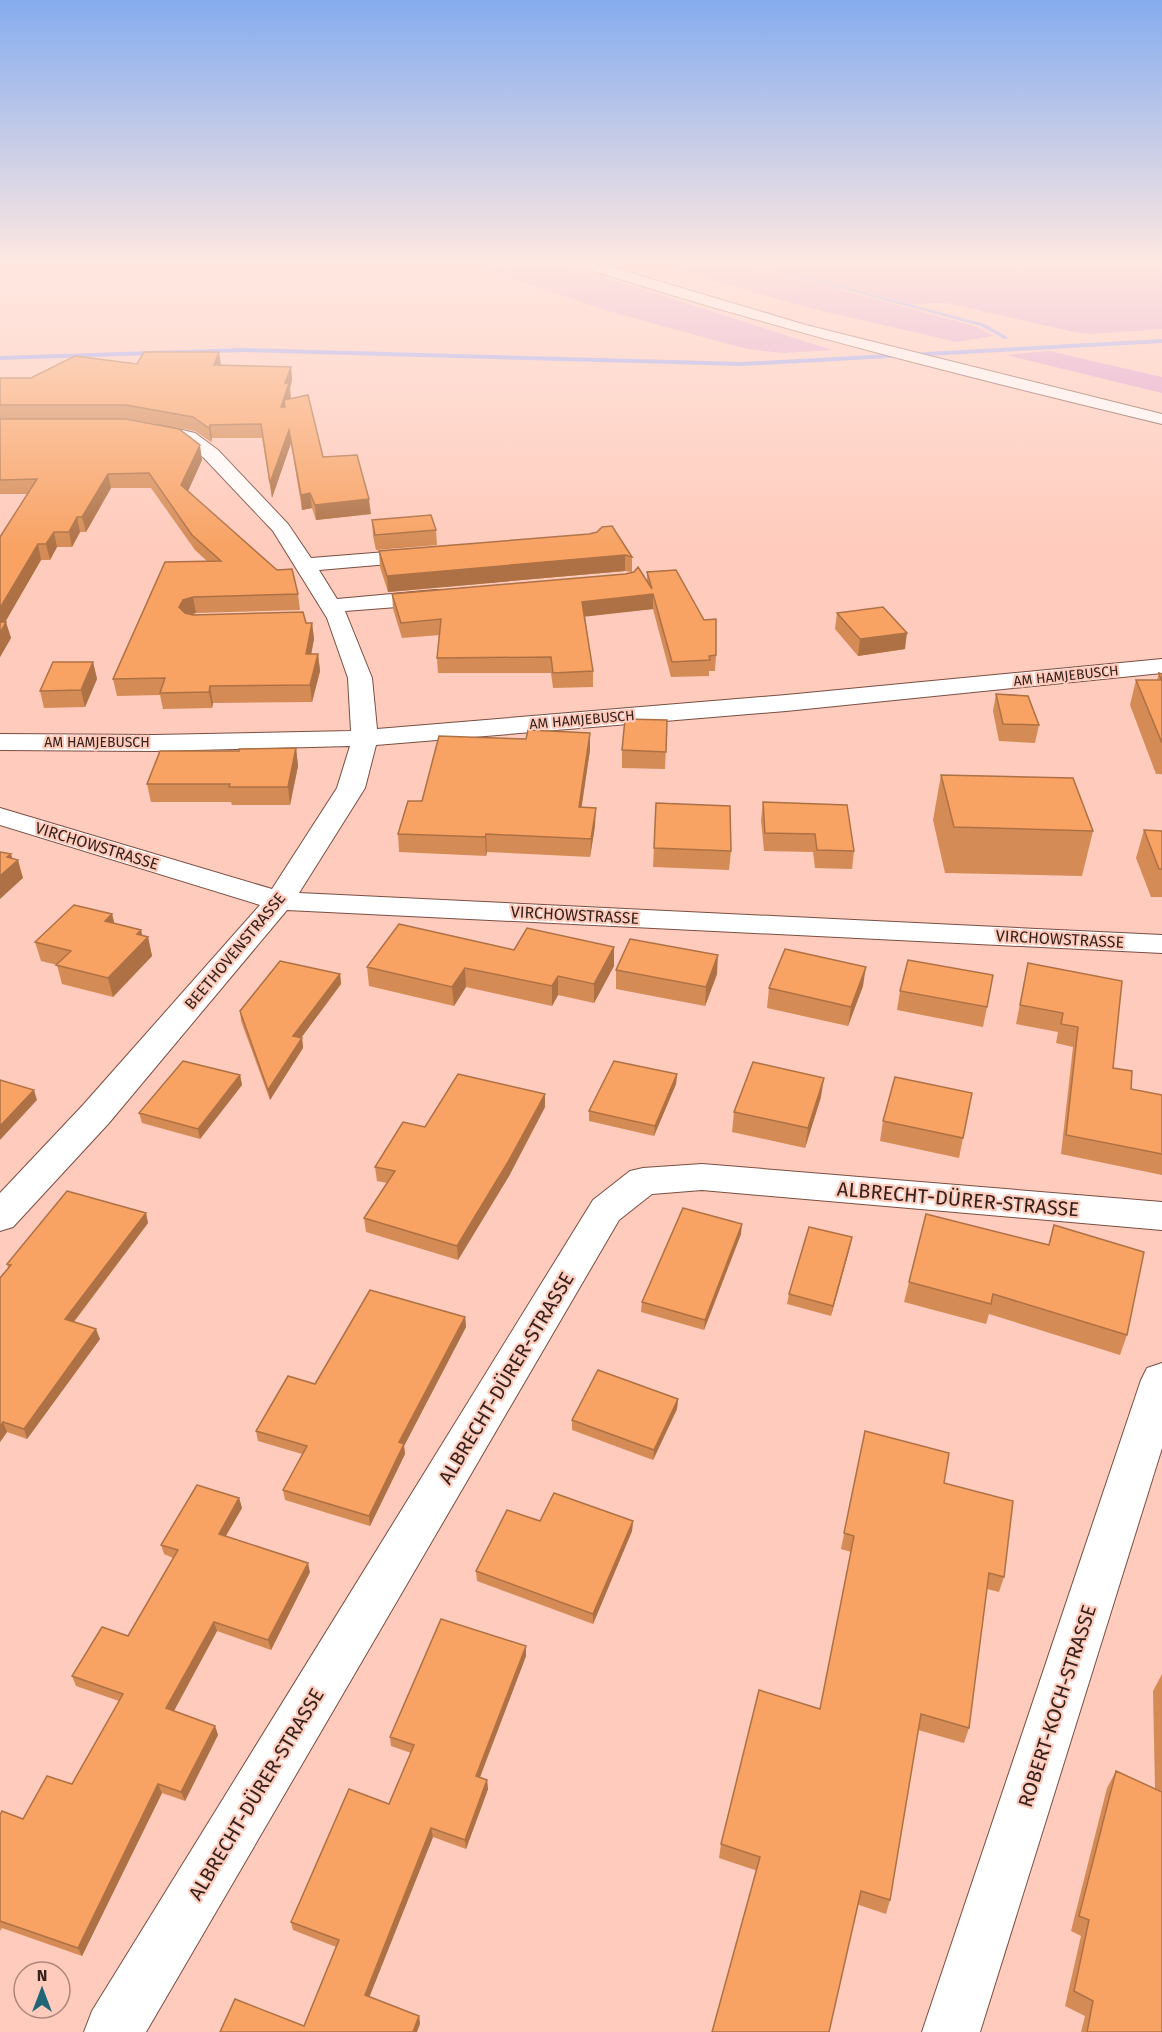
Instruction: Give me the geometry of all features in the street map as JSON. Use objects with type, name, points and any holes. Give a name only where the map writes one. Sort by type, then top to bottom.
[{"type":"main road","points":[[920,359],[1162,419]]},
{"type":"main road","points":[[963,359],[1162,406]]},
{"type":"main road","name":"BEETHOVENSTRASSE","points":[[0,1217],[104,1105],[254,933],[279,901],[351,788],[365,738],[360,678],[303,565],[281,528],[211,454],[188,438],[138,427]]},
{"type":"main road","points":[[303,565],[446,553]]},
{"type":"main road","points":[[328,614],[460,594]]},
{"type":"main road","name":"AM HAMJEBUSCH","points":[[0,742],[365,738],[775,704],[1162,666]]},
{"type":"main road","name":"VIRCHOWSTRASSE","points":[[0,816],[279,901],[1162,944]]},
{"type":"main road","name":"ALBRECHT-DÜRER-STRASSE","points":[[113,2032],[606,1210],[643,1181],[702,1177],[1162,1216]]},
{"type":"main road","name":"ROBERT-KOCH-STRASSE","points":[[951,2032],[1162,1380]]},
{"type":"shaded area","points":[[1022,359],[1083,359],[1162,377],[1162,393]]},
{"type":"building","points":[[69,359],[97,359],[137,364],[140,359],[216,359],[214,365],[291,367],[285,383],[289,383],[281,407],[285,407],[284,400],[308,395],[323,457],[357,455],[369,499],[315,505],[310,493],[301,495],[289,430],[270,483],[261,424],[210,425],[209,428],[193,417],[126,405],[0,405],[0,378],[31,378]]},
{"type":"building","points":[[0,419],[126,419],[179,429],[200,445],[181,485],[277,570],[292,569],[298,594],[193,597],[183,600],[179,607],[185,613],[193,615],[303,612],[306,623],[312,623],[306,654],[318,654],[310,685],[210,686],[209,692],[160,693],[165,678],[113,679],[165,562],[221,561],[192,535],[149,473],[108,474],[82,517],[77,517],[69,532],[54,532],[46,544],[38,544],[0,608],[0,537],[37,479],[0,480]]},
{"type":"building","points":[[431,515],[436,530],[375,535],[372,520]]},
{"type":"building","points":[[612,526],[632,557],[625,555],[387,576],[379,551],[589,534],[597,532],[602,527]]},
{"type":"building","points":[[638,567],[652,589],[647,572],[676,570],[704,620],[716,619],[716,655],[709,656],[710,660],[672,662],[653,594],[582,602],[593,671],[553,673],[551,657],[437,658],[441,619],[401,623],[392,594],[625,574],[634,572]]},
{"type":"building","points":[[883,607],[907,633],[860,639],[837,613]]},
{"type":"building","points":[[0,622],[6,622],[0,633]]},
{"type":"building","points":[[53,662],[93,662],[81,690],[40,691]]},
{"type":"building","points":[[1159,673],[1162,674],[1162,743],[1136,680],[1161,680]]},
{"type":"building","points":[[996,694],[1028,696],[1039,725],[1003,724]]},
{"type":"building","points":[[625,719],[667,720],[666,752],[622,750]]},
{"type":"building","points":[[528,730],[590,733],[579,807],[596,808],[591,839],[486,834],[485,837],[398,834],[408,801],[422,801],[439,736],[526,739]]},
{"type":"building","points":[[296,748],[288,787],[147,784],[160,751]]},
{"type":"building","points":[[941,775],[1073,778],[1093,831],[954,827]]},
{"type":"building","points":[[763,802],[847,805],[854,851],[817,850],[815,834],[765,833]]},
{"type":"building","points":[[656,803],[730,806],[731,851],[654,848]]},
{"type":"building","points":[[1144,830],[1162,831],[1162,869],[1159,869]]},
{"type":"building","points":[[0,852],[11,854],[7,857],[18,860],[0,876]]},
{"type":"building","points":[[74,905],[112,914],[105,921],[141,930],[137,934],[148,937],[108,978],[56,965],[71,951],[35,942]]},
{"type":"building","points":[[399,924],[514,950],[527,928],[614,947],[594,984],[558,976],[552,986],[465,968],[452,987],[367,967]]},
{"type":"building","points":[[630,939],[718,955],[706,987],[616,970]]},
{"type":"building","points":[[785,949],[866,967],[851,1007],[769,988]]},
{"type":"building","points":[[908,960],[993,975],[987,1007],[900,991]]},
{"type":"building","points":[[280,961],[340,974],[293,1036],[302,1038],[268,1090],[240,1011]]},
{"type":"building","points":[[1028,963],[1122,981],[1113,1068],[1132,1071],[1131,1089],[1162,1095],[1162,1154],[1066,1135],[1078,1027],[1061,1024],[1063,1013],[1020,1005]]},
{"type":"building","points":[[183,1061],[240,1075],[198,1129],[139,1113]]},
{"type":"building","points":[[614,1061],[677,1074],[655,1126],[589,1111]]},
{"type":"building","points":[[753,1062],[824,1078],[808,1128],[734,1112]]},
{"type":"building","points":[[458,1074],[545,1094],[508,1162],[457,1246],[364,1218],[395,1171],[375,1167],[403,1122],[425,1127]]},
{"type":"building","points":[[895,1077],[972,1093],[963,1138],[883,1121]]},
{"type":"building","points":[[0,1080],[34,1090],[0,1126]]},
{"type":"building","points":[[67,1191],[146,1213],[65,1319],[96,1329],[24,1429],[3,1422],[0,1427],[0,1278],[11,1265],[7,1264]]},
{"type":"building","points":[[683,1208],[742,1224],[705,1320],[642,1302]]},
{"type":"building","points":[[926,1214],[1049,1245],[1054,1225],[1144,1252],[1127,1335],[993,1294],[991,1304],[909,1282]]},
{"type":"building","points":[[809,1227],[852,1237],[833,1306],[789,1294]]},
{"type":"building","points":[[370,1290],[465,1317],[399,1442],[404,1444],[369,1516],[283,1490],[307,1446],[256,1431],[288,1376],[315,1384]]},
{"type":"building","points":[[598,1370],[678,1399],[654,1450],[572,1420]]},
{"type":"building","points":[[865,1431],[949,1453],[944,1483],[1013,1501],[1004,1577],[989,1573],[969,1728],[921,1714],[890,1900],[861,1891],[829,2032],[712,2032],[760,1857],[721,1844],[759,1690],[820,1709],[854,1536],[844,1533]]},
{"type":"building","points":[[197,1485],[239,1498],[219,1534],[308,1563],[268,1640],[214,1622],[166,1708],[215,1726],[181,1792],[158,1784],[78,1948],[0,1921],[0,1815],[2,1811],[23,1819],[47,1776],[72,1784],[123,1694],[72,1676],[102,1627],[128,1636],[178,1550],[161,1545]]},
{"type":"building","points":[[554,1493],[633,1521],[593,1614],[476,1571],[507,1510],[540,1521]]},
{"type":"building","points":[[441,1619],[526,1646],[476,1776],[487,1780],[465,1840],[431,1828],[365,1995],[419,2016],[413,2032],[220,2032],[235,1999],[304,2026],[339,1940],[291,1922],[349,1789],[389,1804],[414,1745],[390,1737]]},
{"type":"building","points":[[1116,1771],[1162,1792],[1162,2032],[1087,2032],[1093,2001],[1074,1991],[1089,1920],[1079,1916]]},
{"type":"waterway","points":[[558,359],[742,364],[836,359]]}]
